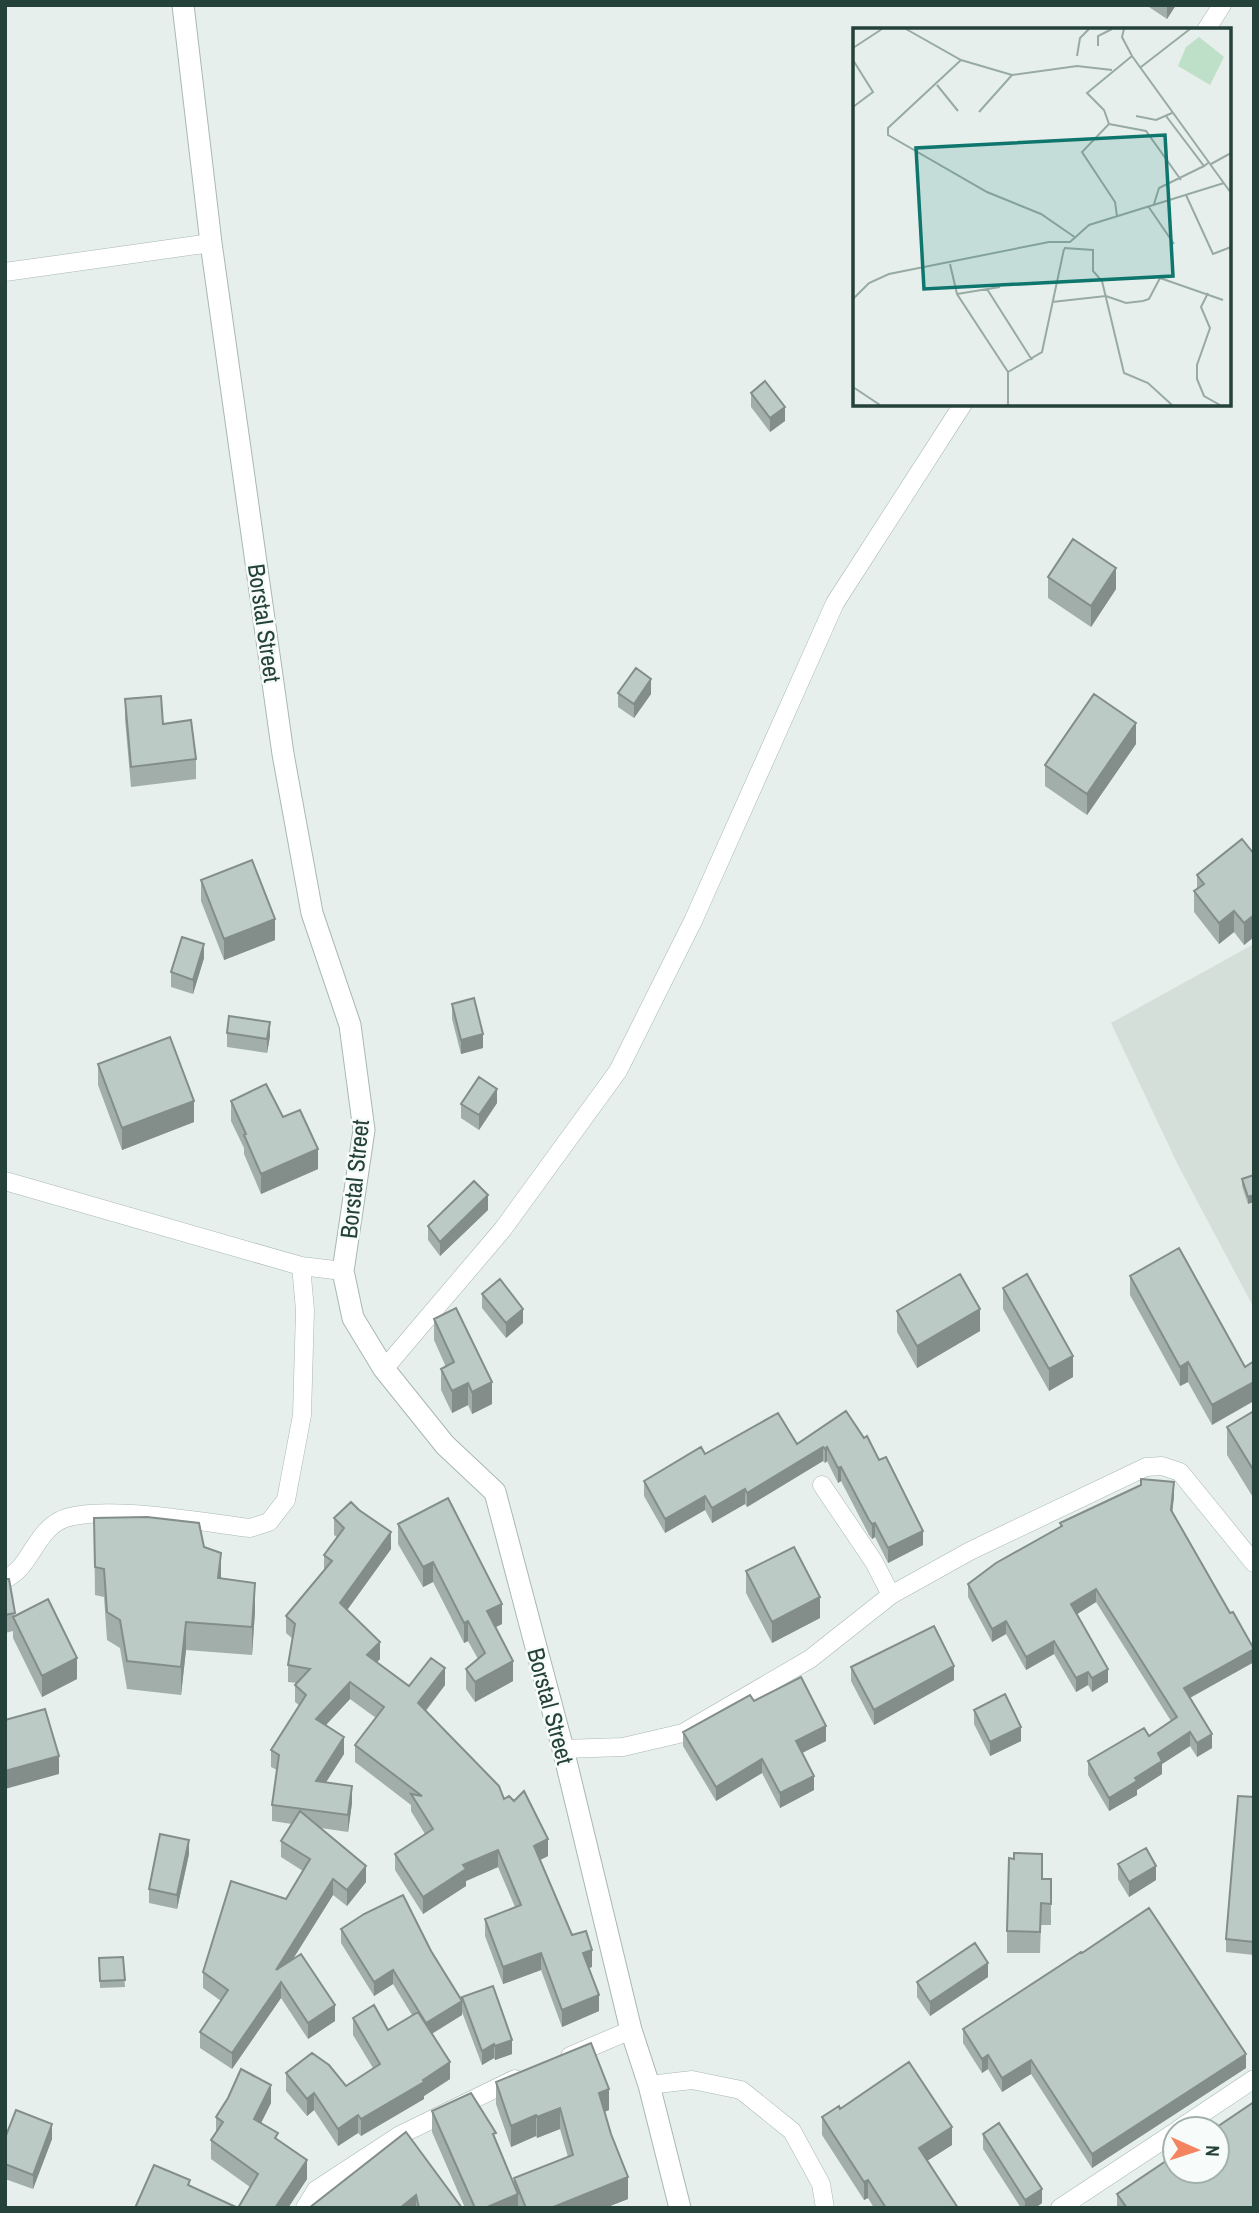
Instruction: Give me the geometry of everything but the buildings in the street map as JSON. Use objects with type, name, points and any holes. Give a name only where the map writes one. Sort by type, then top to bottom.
[{"type":"street","name":"Borstal Street","points":[[183,5],[211,243],[283,754],[312,913],[350,1025],[363,1130],[344,1271],[352,1318],[384,1369],[445,1445],[495,1492],[563,1749],[631,2029],[649,2085],[680,2208]]},
{"type":"street","points":[[1207,28],[1222,5]]},
{"type":"street","points":[[5,272],[211,243]]},
{"type":"street","points":[[384,1369],[503,1228],[618,1071],[693,920],[835,603],[962,406]]},
{"type":"street","points":[[5,1181],[301,1266],[344,1271]]},
{"type":"street","points":[[5,1579],[17,1574],[40,1537],[59,1521],[88,1513],[134,1515],[250,1528],[269,1522],[286,1500],[302,1415],[305,1310],[301,1266]]},
{"type":"street","points":[[563,1749],[623,1747],[683,1733],[810,1659],[891,1595],[970,1551],[1146,1467],[1162,1466],[1180,1472],[1254,1563]]},
{"type":"street","points":[[822,1485],[874,1562],[891,1595]]},
{"type":"street","points":[[556,2062],[631,2029]]},
{"type":"street","points":[[305,2208],[316,2190],[400,2135],[531,2072]]},
{"type":"street","points":[[1200,2115],[1254,2079]]},
{"type":"street","points":[[649,2085],[692,2080],[741,2090],[792,2131],[821,2183],[825,2208]]},
{"type":"street","points":[[1060,2208],[1161,2141]]},
{"type":"shaded area","points":[[1254,944],[1254,1308],[1178,1165],[1111,1023]]}]
